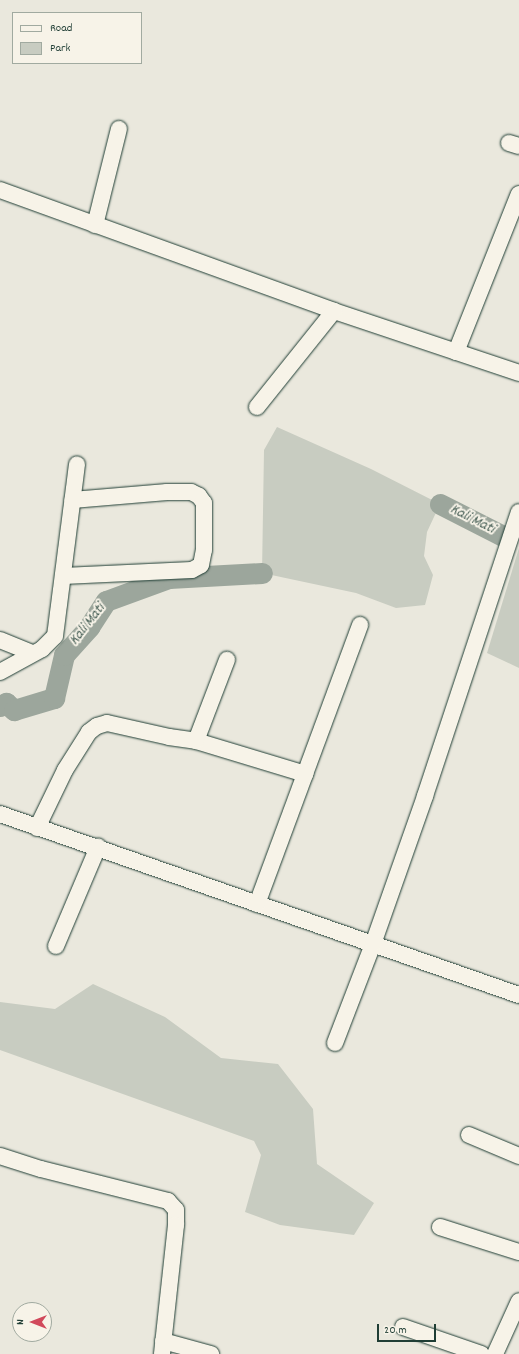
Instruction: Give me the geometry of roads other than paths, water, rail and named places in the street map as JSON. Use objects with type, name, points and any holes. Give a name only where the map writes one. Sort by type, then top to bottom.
[{"type":"street","points":[[95,225],[119,129]]},
{"type":"street","points":[[0,190],[334,311],[519,373]]},
{"type":"street","points":[[456,352],[519,194]]},
{"type":"street","points":[[257,406],[334,311]]},
{"type":"street","points":[[0,672],[32,653],[42,649],[55,636],[77,464]]},
{"type":"street","points":[[63,576],[192,570],[201,565],[204,550],[204,503],[199,496],[191,492],[167,492],[72,500]]},
{"type":"street","points":[[335,1043],[373,944],[425,796],[519,512]]},
{"type":"street","points":[[257,904],[360,625]]},
{"type":"street","points":[[0,640],[32,653]]},
{"type":"street","points":[[196,741],[227,660]]},
{"type":"street","points":[[37,828],[65,770],[89,732],[97,726],[107,723],[169,737],[196,741],[305,774]]},
{"type":"street","points":[[0,814],[519,995]]},
{"type":"street","points":[[56,946],[98,847]]},
{"type":"street","points":[[469,1135],[519,1156]]},
{"type":"street","points":[[0,1156],[41,1169],[168,1201],[176,1210],[176,1225],[163,1348],[210,1354]]},
{"type":"street","points":[[440,1227],[519,1252]]},
{"type":"street","points":[[495,1354],[519,1301]]},
{"type":"street","points":[[403,1327],[481,1354]]},
{"type":"waterway","name":"Kali Mati","points":[[440,504],[505,537]]},
{"type":"waterway","name":"Kali Mati","points":[[0,706],[6,703],[14,710],[54,698],[64,655],[89,627],[106,601],[169,578],[262,573]]}]
